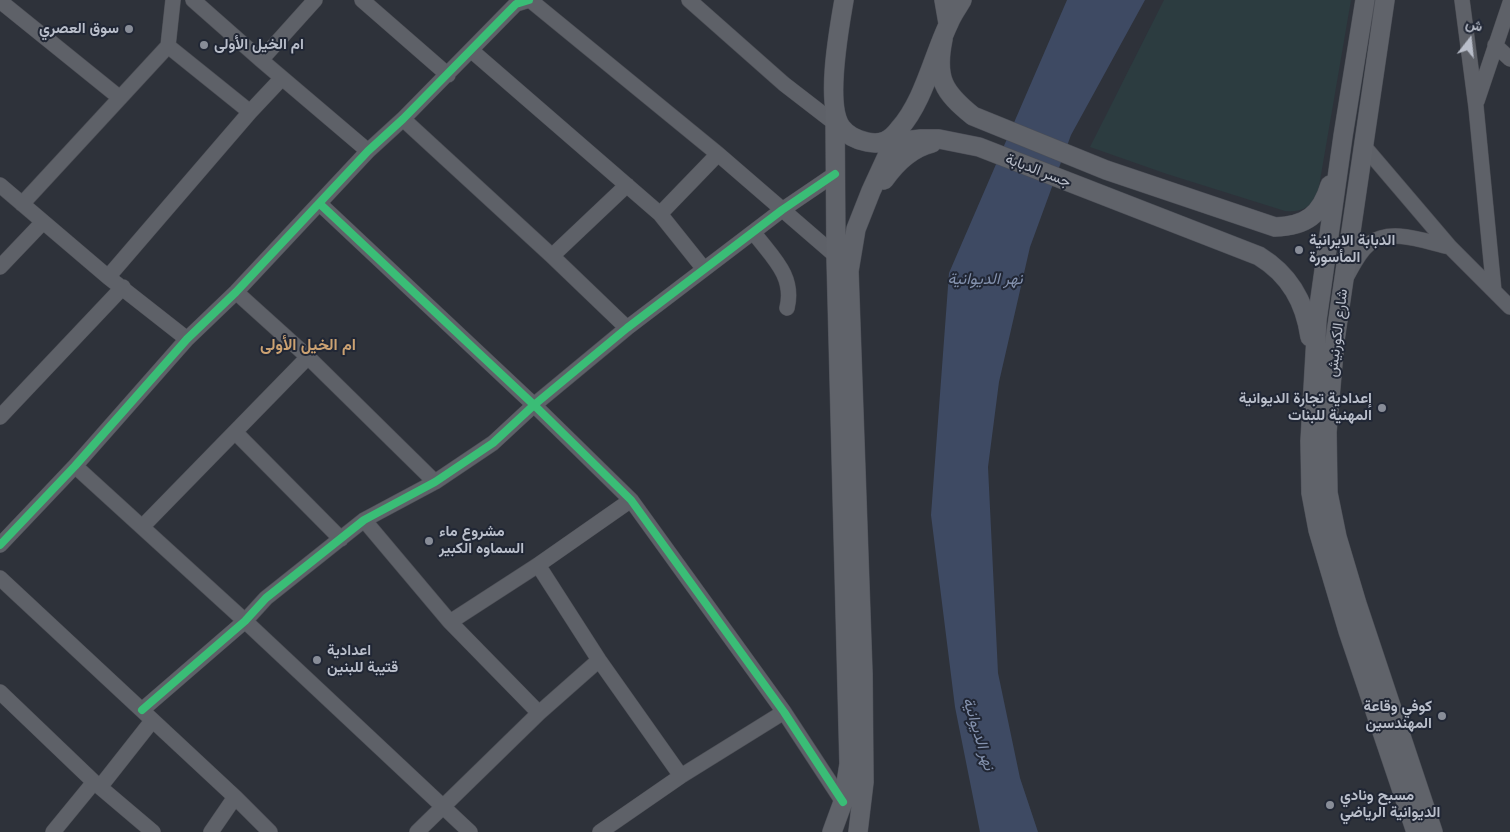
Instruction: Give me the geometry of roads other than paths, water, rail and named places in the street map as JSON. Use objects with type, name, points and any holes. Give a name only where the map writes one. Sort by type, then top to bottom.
[{"type":"main road","points":[[944,0],[946,31]]},
{"type":"main road","points":[[858,832],[864,765],[863,674],[849,271],[856,228],[891,138],[929,75],[946,31],[962,0]]},
{"type":"main road","name":"شارع الكورنيش","points":[[1365,0],[1339,162],[1317,320],[1310,441],[1311,493],[1318,530],[1348,631],[1416,832]]},
{"type":"main road","name":"شارع الكورنيش","points":[[1385,0],[1336,340],[1328,432],[1328,493],[1337,537],[1357,604],[1433,832]]},
{"type":"main road","points":[[832,832],[843,802],[849,764],[836,256],[835,174],[837,120],[833,91],[842,2]]},
{"type":"main road","points":[[1361,22],[1382,22]]},
{"type":"main road","name":"جسر الدبابة","points":[[946,31],[939,55],[940,72],[945,88],[957,103],[973,116],[1106,170],[1262,224],[1275,227],[1290,227],[1303,222],[1315,214],[1324,203],[1339,162]]},
{"type":"main road","name":"جسر الدبابة","points":[[837,120],[855,138],[945,140],[979,148],[1245,250],[1272,264],[1293,286],[1300,299],[1314,360]]},
{"type":"main road","points":[[856,228],[875,192],[893,168],[911,152],[925,145],[945,140]]},
{"type":"street","points":[[22,204],[168,46],[173,0]]},
{"type":"street","points":[[193,0],[368,151]]},
{"type":"street","points":[[261,60],[315,0]]},
{"type":"street","points":[[362,0],[448,75]]},
{"type":"street","points":[[0,545],[75,466],[187,339],[236,292],[368,151],[448,75],[516,4],[529,0],[718,154],[836,256]]},
{"type":"street","points":[[689,0],[784,84],[837,120]]},
{"type":"street","points":[[1462,0],[1476,107],[1494,291]]},
{"type":"street","points":[[0,1],[120,98]]},
{"type":"street","points":[[1476,107],[1510,2]]},
{"type":"street","points":[[1495,45],[1510,59]]},
{"type":"street","points":[[168,46],[250,112]]},
{"type":"street","points":[[472,51],[660,214],[704,269]]},
{"type":"street","points":[[108,277],[250,112],[282,78]]},
{"type":"street","points":[[403,119],[627,328]]},
{"type":"street","points":[[1363,145],[1450,247],[1510,307]]},
{"type":"street","points":[[660,214],[718,154]]},
{"type":"street","points":[[53,832],[98,784],[147,715],[245,621],[266,598],[364,520],[435,482],[493,443],[534,404],[627,328],[782,210],[835,174]]},
{"type":"street","points":[[0,185],[108,277],[187,339]]},
{"type":"street","points":[[552,256],[628,186]]},
{"type":"street","points":[[320,204],[534,404],[631,500],[784,712],[843,802]]},
{"type":"street","points":[[0,267],[43,222]]},
{"type":"street","points":[[754,233],[785,273],[790,299],[787,308]]},
{"type":"street","points":[[1345,281],[1357,257],[1368,244],[1376,240],[1394,236],[1406,237],[1450,247]]},
{"type":"street","points":[[0,417],[123,287]]},
{"type":"street","points":[[236,292],[308,357],[435,482]]},
{"type":"street","points":[[142,527],[308,357]]},
{"type":"street","points":[[235,432],[341,539]]},
{"type":"street","points":[[75,466],[245,621],[470,832]]},
{"type":"street","points":[[450,622],[538,565],[631,500]]},
{"type":"street","points":[[364,520],[450,622],[539,713]]},
{"type":"street","points":[[538,565],[599,660],[681,776]]},
{"type":"street","points":[[0,578],[235,797],[270,832]]},
{"type":"street","points":[[417,832],[539,713],[599,660]]},
{"type":"street","points":[[0,692],[98,784],[153,832]]},
{"type":"street","points":[[600,832],[681,776],[784,712]]},
{"type":"street","points":[[211,832],[235,797]]},
{"type":"water","name":"نهر الديوانية","points":[[1067,0],[1145,0],[1071,135],[1030,247],[999,382],[988,467],[998,673],[1020,778],[1038,832],[980,832],[955,707],[931,515],[949,273]]},
{"type":"place","name":"سوق العصري","points":[[129,29]]},
{"type":"place","name":"ام الخيل الأولى","points":[[204,45]]},
{"type":"place","name":"الدبابة الايرانية المأسورة","points":[[1299,250]]},
{"type":"place","name":"إعدادية تجارة الديوانية المهنية للبنات","points":[[1382,408]]},
{"type":"place","name":"مشروع ماء السماوه الكبير","points":[[429,541]]},
{"type":"place","name":"اعدادية قتيبة للبنين","points":[[317,660]]},
{"type":"place","name":"كوفي وقاعة المهندسين","points":[[1442,716]]},
{"type":"place","name":"مسبح ونادي الديوانية الرياضي","points":[[1330,805]]},
{"type":"district","name":"ام الخيل الأولى","points":[[308,346]]}]
